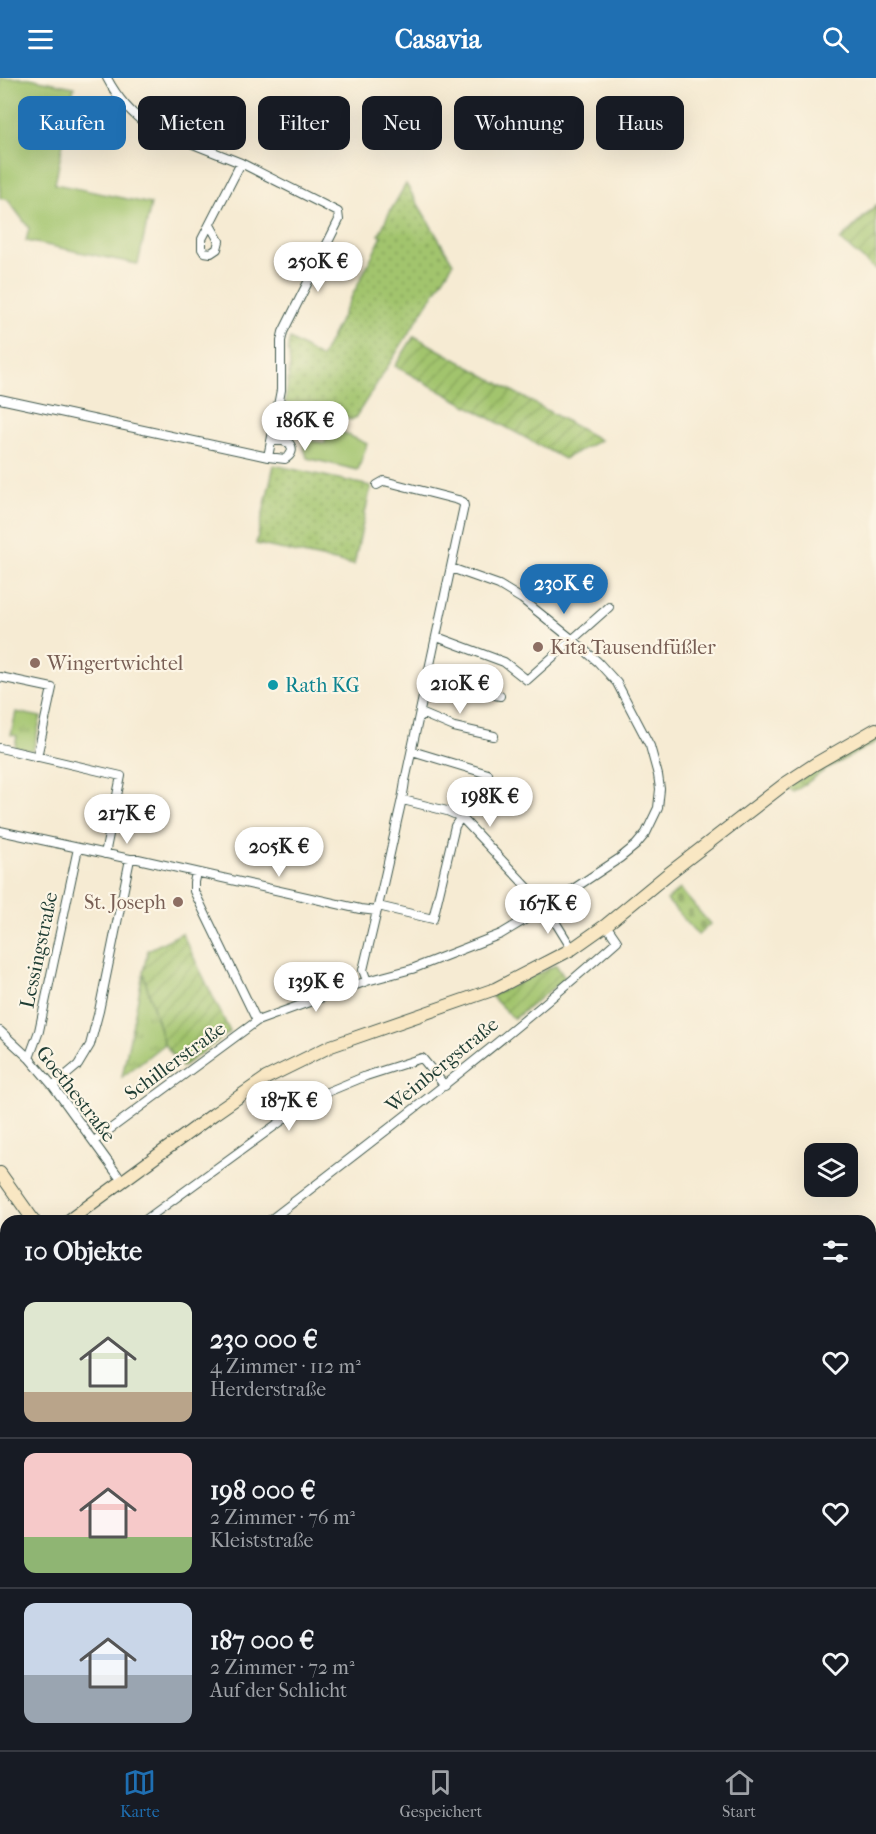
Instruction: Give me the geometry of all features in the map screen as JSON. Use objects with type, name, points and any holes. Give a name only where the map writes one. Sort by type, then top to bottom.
[{"type":"main road","points":[[76,1215],[266,1078],[307,1056],[379,1028],[495,989],[572,949],[606,925],[786,783],[814,764],[876,729]]},
{"type":"main road","points":[[0,1173],[30,1215]]},
{"type":"street","points":[[107,78],[121,102],[150,127],[241,163],[338,212],[339,220],[283,332],[281,390],[268,457]]},
{"type":"street","points":[[210,225],[241,163]]},
{"type":"street","points":[[0,399],[268,457],[285,459],[291,454],[291,446],[285,441],[271,441]]},
{"type":"street","points":[[367,981],[363,970],[403,800],[405,781],[464,506],[459,500],[384,481],[377,485]]},
{"type":"street","name":"Schillerstraße","points":[[94,1141],[257,1021],[367,981],[412,969],[501,934],[546,907],[636,845],[646,832],[655,817],[659,799],[658,775],[650,746],[617,683],[598,662],[522,599],[499,585],[451,568]]},
{"type":"street","points":[[437,637],[504,662],[527,680],[609,607]]},
{"type":"street","points":[[429,674],[461,688],[500,696]]},
{"type":"street","points":[[0,677],[52,688],[37,757]]},
{"type":"street","points":[[421,713],[454,727],[494,736]]},
{"type":"street","points":[[0,748],[121,776],[105,854]]},
{"type":"street","points":[[412,751],[488,774]]},
{"type":"street","points":[[403,800],[447,811],[461,818],[546,907],[572,949]]},
{"type":"street","points":[[0,831],[138,859],[360,909],[377,908],[433,919],[455,826],[461,818]]},
{"type":"street","name":"Lessingstraße","points":[[29,1058],[39,1031],[78,848]]},
{"type":"street","points":[[53,1086],[78,1065],[90,1045],[130,859]]},
{"type":"street","points":[[196,873],[194,891],[257,1021]]},
{"type":"street","name":"Weinbergstraße","points":[[277,1215],[445,1086],[617,941],[606,925]]},
{"type":"street","name":"Goethestraße","points":[[0,1031],[29,1058],[53,1086],[122,1181]]},
{"type":"street","points":[[152,1215],[313,1098],[366,1076],[422,1058],[445,1086]]},
{"type":"green space","points":[[0,78],[29,78],[74,87],[72,96],[18,96],[18,150],[62,150],[55,184],[151,204],[138,264],[26,241],[29,228],[8,200],[0,198]]},
{"type":"green space","points":[[406,184],[453,263],[452,265],[355,418],[348,419],[331,406],[325,412],[285,404],[290,365],[288,346],[290,339],[321,358],[382,236],[379,235],[388,215]]},
{"type":"green space","points":[[876,205],[876,270],[840,240]]},
{"type":"green space","points":[[414,336],[600,440],[564,459],[395,366]]},
{"type":"green space","points":[[287,408],[324,416],[320,437],[283,429]]},
{"type":"green space","points":[[329,426],[367,444],[358,470],[307,458],[302,439],[325,443]]},
{"type":"green space","points":[[274,465],[371,486],[354,565],[256,544]]},
{"type":"green space","points":[[16,712],[41,717],[33,751],[15,747],[17,736],[11,735]]},
{"type":"green space","points":[[876,735],[876,742],[828,768],[794,792],[787,789],[824,764]]},
{"type":"green space","points":[[680,889],[710,924],[698,935],[667,900]]},
{"type":"green space","points":[[182,933],[230,1032],[182,1067],[164,1044],[143,972],[148,950]]},
{"type":"green space","points":[[556,965],[565,978],[514,1019],[491,996]]},
{"type":"green space","points":[[143,973],[164,1044],[122,1077]]},
{"type":"place","name":"Kita Tausendfüßler","points":[[538,647]]},
{"type":"place","name":"Wingertwichtel","points":[[35,663]]},
{"type":"place","name":"Rath KG","points":[[273,685]]},
{"type":"place","name":"St. Joseph","points":[[178,902]]}]
